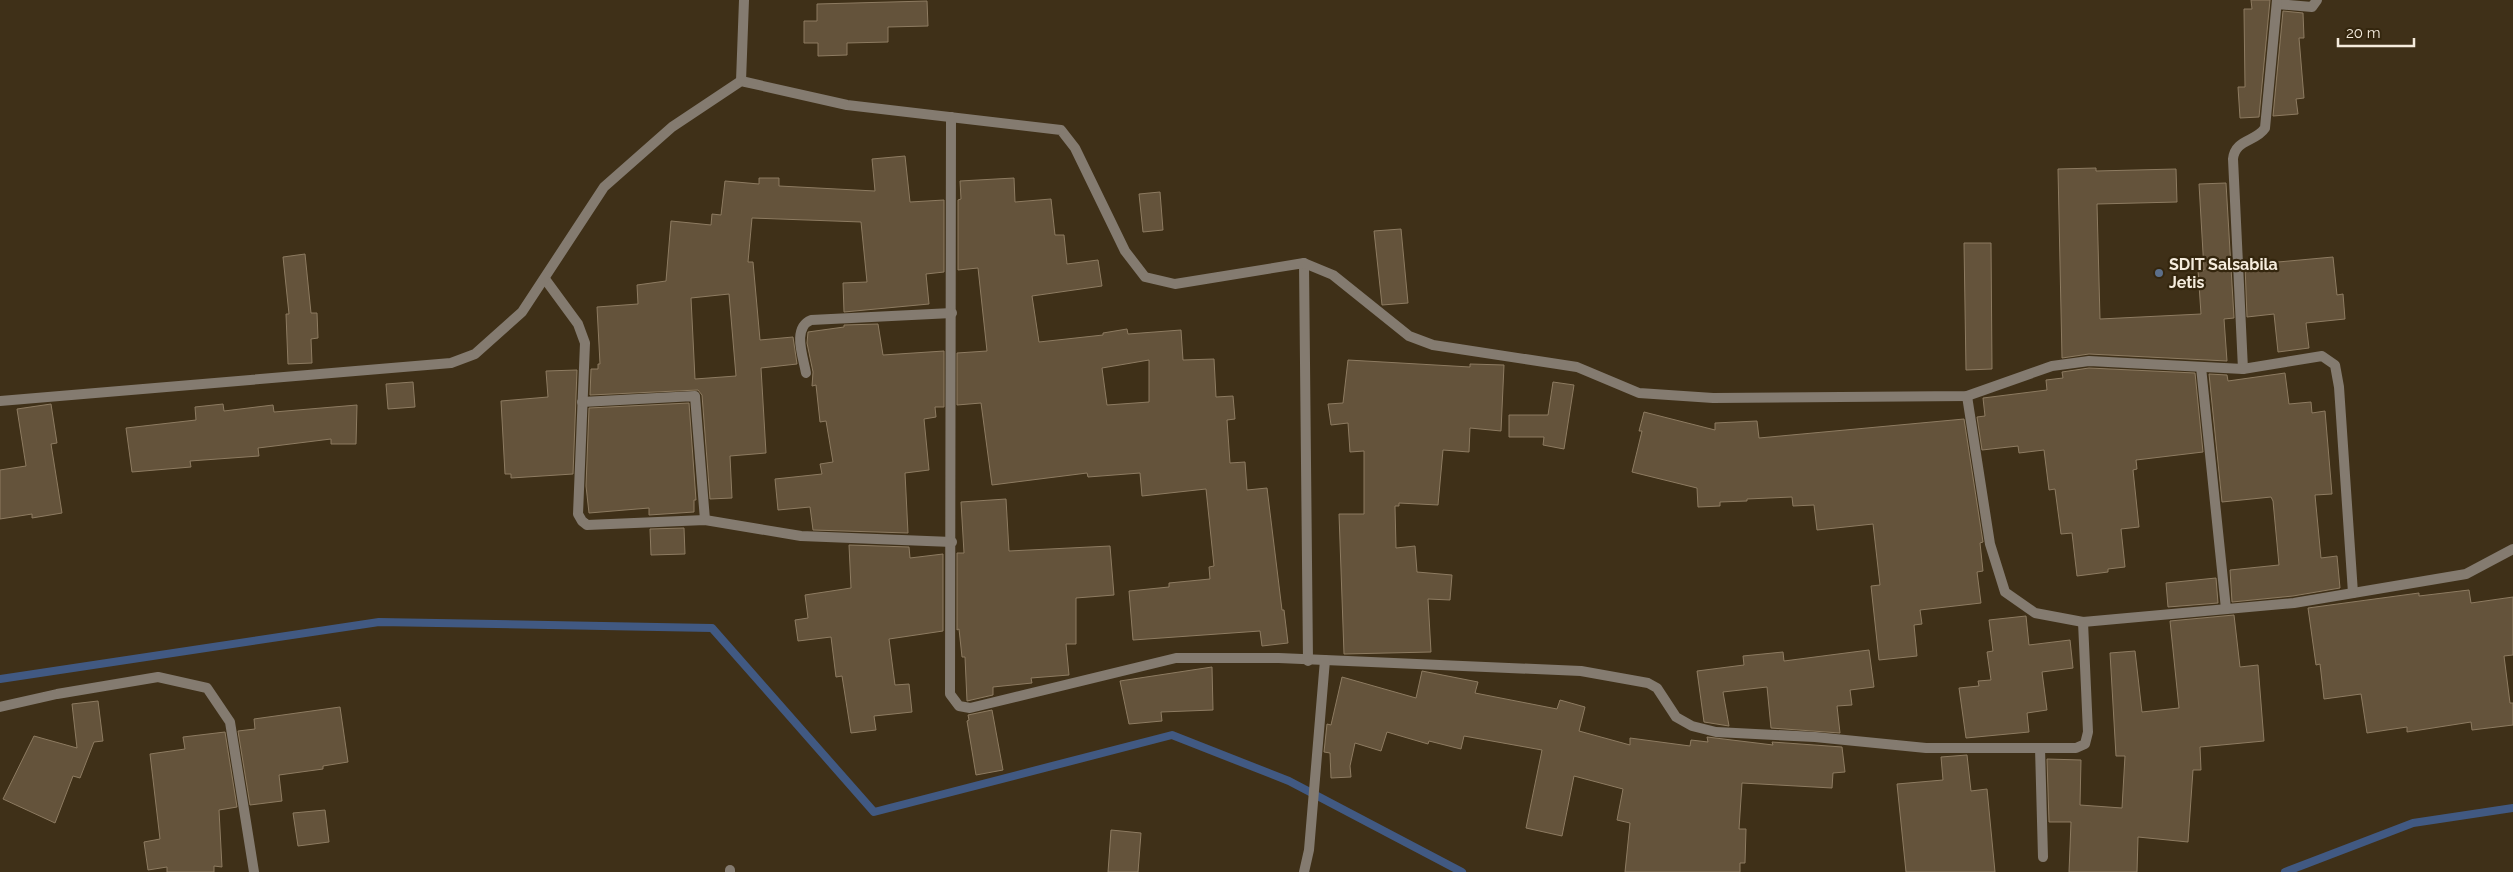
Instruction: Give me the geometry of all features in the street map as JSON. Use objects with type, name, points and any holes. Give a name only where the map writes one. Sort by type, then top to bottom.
[{"type":"street","points":[[741,81],[744,0]]},
{"type":"street","points":[[2243,369],[2234,151],[2239,145],[2265,128],[2277,2],[2312,7],[2318,0]]},
{"type":"street","points":[[0,401],[451,363],[475,354],[522,312],[604,187],[672,127],[741,81],[847,106],[1061,130],[1075,148],[1125,251],[1145,276],[1175,284],[1304,264],[1333,275],[1409,336],[1433,346],[1577,367],[1639,393],[1713,398],[1967,396],[2052,366],[2080,362],[2243,369],[2322,356],[2334,365],[2339,387],[2353,593]]},
{"type":"street","points":[[951,117],[952,542],[950,694],[959,706],[970,708],[1176,658],[1280,658],[1308,661],[1325,660],[1581,671],[1648,683],[1657,688],[1676,717],[1692,726],[1716,732],[1815,737],[1926,748],[2076,748],[2084,744],[2088,732],[2083,622]]},
{"type":"street","points":[[1304,264],[1308,661]]},
{"type":"street","points":[[545,279],[578,324],[585,343],[578,504],[582,521],[587,525],[705,520],[801,536],[952,542]]},
{"type":"street","points":[[806,373],[800,330],[804,323],[811,320],[952,313]]},
{"type":"street","points":[[2201,366],[2226,609]]},
{"type":"street","points":[[582,402],[695,396],[705,520]]},
{"type":"street","points":[[1967,396],[1990,544],[2005,592],[2034,613],[2083,622],[2294,603],[2466,574],[2513,549]]},
{"type":"street","points":[[1304,872],[1309,850],[1325,660]]},
{"type":"street","points":[[0,707],[57,694],[158,677],[207,688],[230,722],[254,872]]},
{"type":"street","points":[[2040,748],[2043,857]]},
{"type":"building","points":[[2251,0],[2270,0],[2259,117],[2240,118],[2238,87],[2245,87],[2244,9],[2252,9]]},
{"type":"building","points":[[927,1],[928,26],[888,27],[888,42],[847,43],[847,55],[818,56],[818,43],[804,43],[804,21],[817,21],[817,4]]},
{"type":"building","points":[[2283,11],[2303,13],[2304,38],[2299,38],[2304,98],[2296,99],[2298,114],[2273,116]]},
{"type":"building","points":[[905,156],[910,202],[944,200],[944,272],[926,274],[929,304],[844,312],[843,283],[867,282],[861,222],[752,218],[748,262],[753,262],[760,340],[793,337],[797,364],[761,368],[766,453],[730,456],[732,498],[710,499],[702,395],[698,390],[590,395],[591,369],[598,369],[598,364],[600,364],[597,307],[638,304],[637,285],[666,281],[671,221],[711,225],[712,214],[721,215],[725,181],[759,184],[759,178],[779,178],[779,186],[875,191],[872,159]],"holes":[[[729,294],[736,376],[695,379],[691,298]]]},
{"type":"building","points":[[2096,168],[2096,171],[2176,169],[2177,202],[2097,204],[2100,319],[2201,314],[2198,270],[2204,270],[2199,184],[2226,183],[2234,318],[2224,319],[2227,361],[2089,354],[2062,358],[2058,169]]},
{"type":"building","points":[[1014,178],[1015,202],[1051,199],[1055,235],[1064,235],[1067,264],[1098,260],[1102,286],[1032,296],[1039,342],[1103,335],[1103,333],[1127,329],[1128,334],[1181,330],[1183,360],[1214,359],[1216,397],[1233,396],[1235,419],[1227,420],[1230,463],[1245,462],[1247,490],[1267,488],[1282,610],[1284,610],[1288,643],[1262,646],[1260,631],[1133,640],[1129,591],[1169,587],[1169,583],[1210,579],[1209,567],[1214,566],[1206,489],[1142,496],[1140,473],[1088,477],[1087,473],[992,485],[981,403],[957,405],[957,353],[987,351],[978,268],[958,270],[958,200],[961,199],[960,181]],"holes":[[[1149,360],[1149,402],[1107,405],[1102,368]]]},
{"type":"building","points":[[1160,192],[1163,230],[1143,232],[1139,194]]},
{"type":"building","points":[[1401,229],[1408,303],[1382,305],[1374,231]]},
{"type":"building","points":[[1964,243],[1991,243],[1992,369],[1966,370]]},
{"type":"building","points":[[305,254],[311,313],[317,313],[318,338],[311,339],[312,363],[288,364],[286,314],[289,314],[283,257]]},
{"type":"building","points":[[2333,257],[2337,295],[2343,294],[2345,319],[2306,323],[2309,348],[2278,352],[2274,314],[2247,317],[2245,265]]},
{"type":"building","points":[[878,324],[883,355],[944,351],[944,407],[935,407],[936,417],[924,419],[929,470],[905,473],[908,533],[813,530],[810,507],[778,510],[775,479],[822,474],[820,464],[833,462],[826,421],[820,422],[816,385],[812,386],[813,372],[807,343],[808,332],[844,327],[844,325]]},
{"type":"building","points":[[1348,360],[1470,367],[1470,364],[1504,365],[1501,431],[1470,428],[1469,452],[1443,450],[1438,505],[1399,503],[1399,506],[1395,506],[1396,548],[1415,546],[1417,572],[1452,575],[1450,600],[1428,599],[1431,652],[1344,654],[1339,514],[1364,514],[1364,451],[1350,452],[1348,423],[1331,425],[1328,404],[1343,403]]},
{"type":"building","points":[[2089,368],[2195,373],[2203,452],[2136,460],[2137,469],[2133,470],[2139,527],[2121,529],[2125,567],[2108,569],[2108,572],[2077,576],[2072,533],[2061,534],[2055,489],[2049,490],[2044,450],[2019,453],[2018,446],[1982,450],[1977,417],[1985,416],[1983,398],[2047,390],[2046,380],[2063,378],[2062,372]]},
{"type":"building","points":[[577,370],[573,474],[511,478],[511,474],[505,474],[501,401],[548,397],[546,371]]},
{"type":"building","points":[[2285,373],[2289,404],[2311,402],[2312,413],[2325,411],[2332,494],[2315,495],[2321,558],[2337,556],[2340,588],[2293,596],[2232,602],[2230,570],[2279,565],[2273,501],[2271,497],[2222,502],[2209,374],[2227,375],[2228,381]]},
{"type":"building","points":[[413,382],[415,407],[388,409],[386,384]]},
{"type":"building","points":[[1553,382],[1574,385],[1564,449],[1543,445],[1544,437],[1509,437],[1509,415],[1548,415]]},
{"type":"building","points":[[689,403],[696,500],[694,500],[694,512],[649,515],[649,508],[589,513],[586,486],[589,408]]},
{"type":"building","points":[[51,404],[57,443],[51,444],[62,513],[32,518],[32,514],[0,519],[0,470],[26,466],[17,409]]},
{"type":"building","points":[[223,404],[224,411],[273,405],[274,412],[357,405],[356,444],[331,444],[331,439],[258,448],[259,456],[190,461],[191,467],[132,472],[126,428],[196,420],[195,407]]},
{"type":"building","points":[[1644,412],[1715,430],[1715,423],[1757,421],[1759,438],[1964,419],[1983,542],[1980,543],[1983,571],[1977,572],[1981,603],[1920,610],[1922,624],[1914,625],[1917,656],[1879,660],[1871,586],[1880,585],[1873,524],[1817,530],[1814,505],[1793,506],[1792,497],[1747,499],[1747,501],[1720,502],[1720,506],[1698,507],[1697,488],[1632,472],[1642,431],[1639,431]]},
{"type":"building","points":[[1006,499],[1009,551],[1110,546],[1114,595],[1076,598],[1076,644],[1066,644],[1069,675],[1031,678],[1032,683],[993,687],[993,695],[967,701],[965,657],[962,657],[959,629],[957,630],[957,553],[964,553],[961,502]]},
{"type":"building","points":[[684,528],[685,554],[651,555],[650,529]]},
{"type":"building","points":[[849,545],[909,547],[910,558],[943,554],[943,631],[889,639],[895,685],[909,684],[912,712],[874,716],[876,730],[851,733],[842,676],[836,677],[831,637],[798,641],[795,620],[808,618],[805,595],[851,588]]},
{"type":"building","points":[[2216,578],[2218,603],[2168,607],[2166,583]]},
{"type":"building","points":[[2469,590],[2471,603],[2513,597],[2513,655],[2504,656],[2510,703],[2513,703],[2513,725],[2472,730],[2471,722],[2407,732],[2407,727],[2367,733],[2361,694],[2324,699],[2320,664],[2316,665],[2308,608],[2419,593],[2419,596]]},
{"type":"building","points":[[2234,615],[2240,667],[2258,665],[2264,741],[2200,747],[2201,770],[2193,770],[2188,842],[2138,837],[2137,872],[2069,872],[2071,822],[2049,822],[2047,759],[2081,760],[2080,805],[2122,808],[2125,756],[2116,756],[2110,653],[2135,651],[2142,712],[2179,708],[2170,621]]},
{"type":"building","points":[[2026,616],[2029,645],[2070,640],[2073,668],[2042,672],[2047,710],[2027,713],[2029,732],[1966,738],[1959,688],[1979,686],[1978,681],[1991,680],[1987,652],[1993,651],[1989,620]]},
{"type":"building","points":[[1869,650],[1874,687],[1850,690],[1852,705],[1837,706],[1840,733],[1771,728],[1767,687],[1723,692],[1729,726],[1704,722],[1697,671],[1744,665],[1743,656],[1783,652],[1784,661]]},
{"type":"building","points":[[1212,667],[1213,710],[1161,712],[1162,721],[1129,724],[1120,681]]},
{"type":"building","points":[[1422,671],[1478,682],[1475,693],[1557,709],[1560,700],[1585,707],[1579,731],[1630,745],[1630,738],[1690,746],[1691,740],[1708,742],[1707,737],[1773,745],[1772,742],[1842,747],[1845,772],[1833,773],[1832,788],[1742,783],[1739,829],[1746,829],[1745,863],[1740,863],[1740,872],[1625,872],[1630,823],[1617,820],[1623,789],[1574,776],[1562,836],[1526,828],[1542,750],[1464,736],[1461,749],[1429,741],[1428,744],[1387,732],[1381,751],[1355,743],[1350,766],[1351,777],[1331,778],[1330,753],[1324,752],[1327,724],[1331,725],[1342,677],[1416,698]]},
{"type":"building","points":[[98,701],[103,741],[94,742],[80,778],[73,776],[55,823],[3,799],[34,736],[77,748],[72,704]]},
{"type":"building","points":[[340,707],[348,762],[323,766],[323,769],[279,775],[282,801],[250,805],[238,731],[255,729],[254,719]]},
{"type":"building","points":[[992,710],[1003,770],[976,775],[967,721],[969,720],[968,715]]},
{"type":"building","points":[[225,732],[237,807],[219,810],[222,867],[214,866],[214,872],[167,872],[167,867],[148,870],[144,842],[160,839],[150,754],[185,749],[183,737]]},
{"type":"building","points":[[1967,755],[1971,791],[1987,789],[1995,872],[1906,872],[1897,784],[1943,780],[1941,757]]},
{"type":"building","points":[[325,810],[329,842],[298,846],[293,813]]},
{"type":"building","points":[[1111,830],[1141,833],[1138,872],[1108,872]]},
{"type":"waterway","points":[[0,679],[379,622],[712,628],[874,812],[1172,735],[1289,781],[1462,872]]},
{"type":"waterway","points":[[2285,872],[2413,823],[2513,808]]},
{"type":"place","name":"SDIT Salsabila Jetis","points":[[2159,273]]}]
